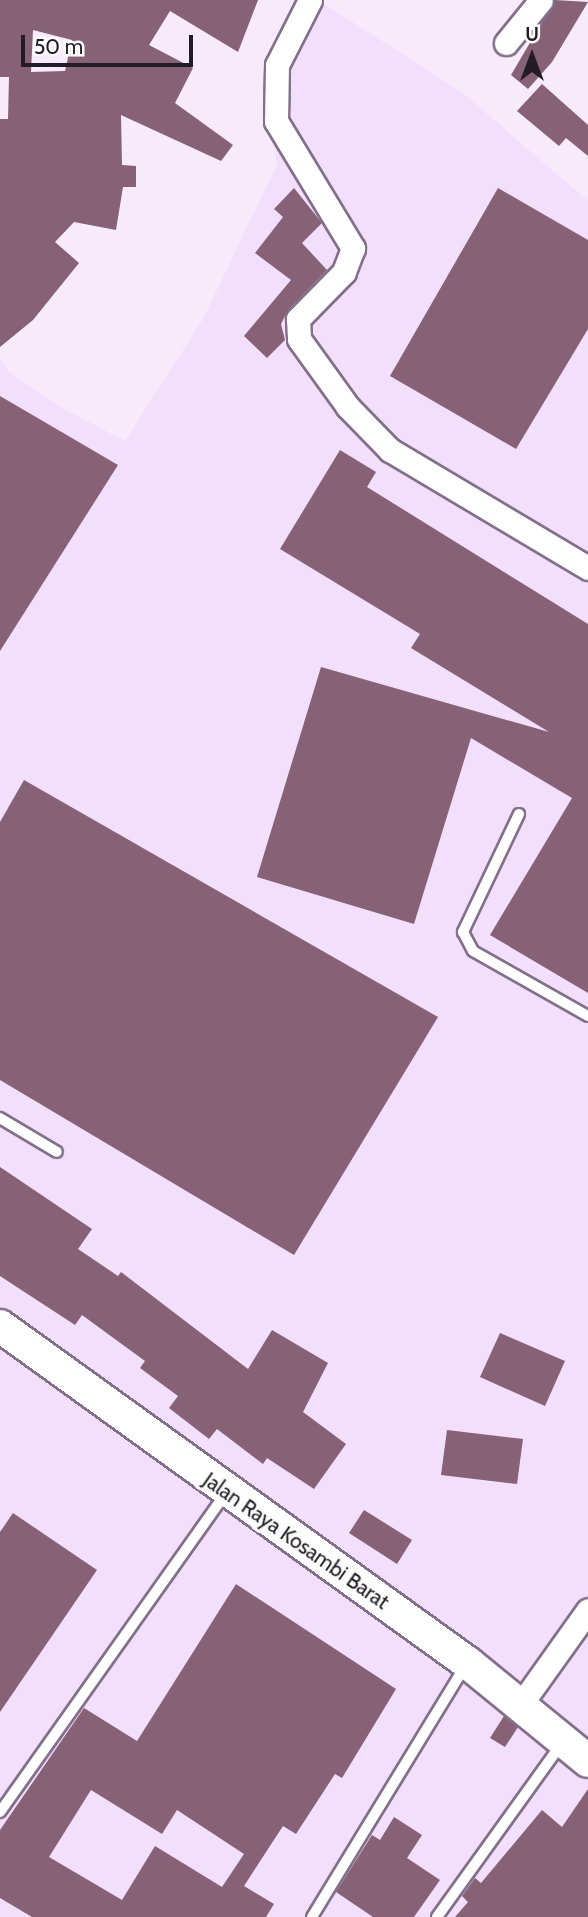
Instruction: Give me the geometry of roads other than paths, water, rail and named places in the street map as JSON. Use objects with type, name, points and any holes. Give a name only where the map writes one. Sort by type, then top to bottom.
[{"type":"main road","name":"Jalan Raya Kosambi Barat","points":[[0,1326],[226,1493],[468,1663],[588,1761]]},
{"type":"street","points":[[310,0],[276,65],[276,121],[354,248],[344,272],[299,319],[299,339],[348,407],[390,450],[588,568]]},
{"type":"street","points":[[506,43],[541,0]]},
{"type":"street","points":[[521,1704],[588,1610]]},
{"type":"lane","points":[[519,814],[463,932],[473,951],[588,1016]]},
{"type":"lane","points":[[0,1118],[57,1152]]},
{"type":"lane","points":[[0,1812],[226,1493]]},
{"type":"lane","points":[[312,1917],[468,1663]]},
{"type":"lane","points":[[438,1917],[564,1740]]}]
